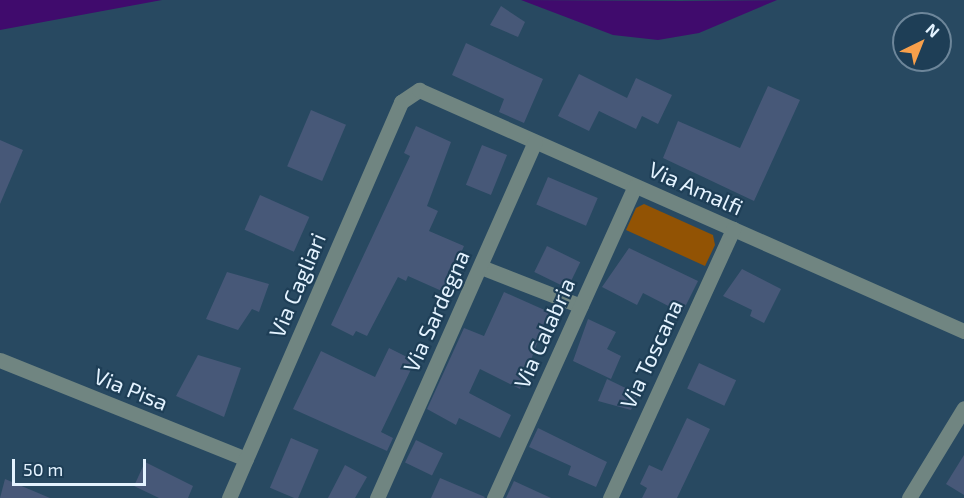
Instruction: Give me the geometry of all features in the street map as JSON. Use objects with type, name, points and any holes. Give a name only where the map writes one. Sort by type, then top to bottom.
[{"type":"street","name":"Via Amalfi","points":[[409,93],[430,94],[964,331]]},
{"type":"street","name":"Via Cagliari","points":[[229,498],[393,121],[409,93]]},
{"type":"street","name":"Via Sardegna","points":[[377,498],[535,142]]},
{"type":"street","name":"Via Calabria","points":[[494,498],[635,186]]},
{"type":"street","name":"Via Toscana","points":[[610,498],[733,229]]},
{"type":"street","points":[[480,267],[581,306]]},
{"type":"street","name":"Via Pisa","points":[[0,360],[246,459]]},
{"type":"street","points":[[909,498],[964,408]]},
{"type":"shaded area","points":[[0,0],[162,0],[0,30]]},
{"type":"shaded area","points":[[521,0],[777,0],[699,33],[658,40],[613,35]]},
{"type":"shaded area","points":[[644,204],[713,235],[715,245],[705,266],[626,230],[636,208]]},
{"type":"building","points":[[501,6],[525,22],[518,37],[490,25]]},
{"type":"building","points":[[466,43],[543,79],[524,123],[499,112],[504,99],[452,75]]},
{"type":"building","points":[[579,74],[627,98],[636,78],[672,95],[658,124],[642,116],[636,129],[599,111],[589,131],[558,116]]},
{"type":"building","points":[[768,86],[800,100],[754,201],[663,158],[678,121],[740,148]]},
{"type":"building","points":[[311,110],[346,125],[322,181],[287,166]]},
{"type":"building","points":[[416,126],[451,142],[427,206],[438,211],[429,231],[464,246],[444,292],[408,276],[406,281],[398,277],[367,336],[356,331],[353,336],[331,325],[410,156],[404,153]]},
{"type":"building","points":[[0,140],[23,150],[0,204]]},
{"type":"building","points":[[482,145],[507,155],[491,195],[466,185]]},
{"type":"building","points":[[548,177],[598,198],[586,226],[536,205]]},
{"type":"building","points":[[260,195],[309,217],[294,252],[245,230]]},
{"type":"building","points":[[547,246],[580,262],[568,288],[534,272]]},
{"type":"building","points":[[629,248],[698,281],[682,313],[643,293],[637,305],[602,287]]},
{"type":"building","points":[[742,269],[781,289],[764,323],[750,316],[752,310],[723,296]]},
{"type":"building","points":[[227,272],[269,284],[259,312],[252,309],[238,330],[206,319]]},
{"type":"building","points":[[504,292],[549,312],[520,389],[480,369],[469,393],[511,415],[500,438],[459,418],[456,425],[427,409],[464,328],[484,336]]},
{"type":"building","points":[[588,319],[616,332],[607,349],[621,356],[611,379],[573,361]]},
{"type":"building","points":[[389,348],[415,361],[381,432],[393,438],[387,451],[293,409],[321,351],[375,377]]},
{"type":"building","points":[[198,355],[241,368],[224,417],[176,396]]},
{"type":"building","points":[[699,363],[736,380],[724,406],[687,388]]},
{"type":"building","points":[[607,379],[638,394],[631,410],[598,401]]},
{"type":"building","points":[[687,418],[710,429],[677,498],[642,498],[647,488],[640,484],[649,465],[662,471]]},
{"type":"building","points":[[538,428],[607,462],[596,487],[568,475],[571,466],[529,447]]},
{"type":"building","points":[[291,438],[319,450],[298,498],[270,488]]},
{"type":"building","points":[[416,440],[443,453],[432,476],[405,462]]},
{"type":"building","points":[[964,455],[964,495],[946,484]]},
{"type":"building","points":[[145,462],[193,486],[188,498],[159,498],[134,486]]},
{"type":"building","points":[[345,465],[367,477],[355,498],[328,498]]},
{"type":"building","points":[[440,478],[485,497],[431,498]]},
{"type":"building","points":[[5,479],[50,498],[0,498]]},
{"type":"building","points":[[514,481],[551,498],[506,498]]}]
